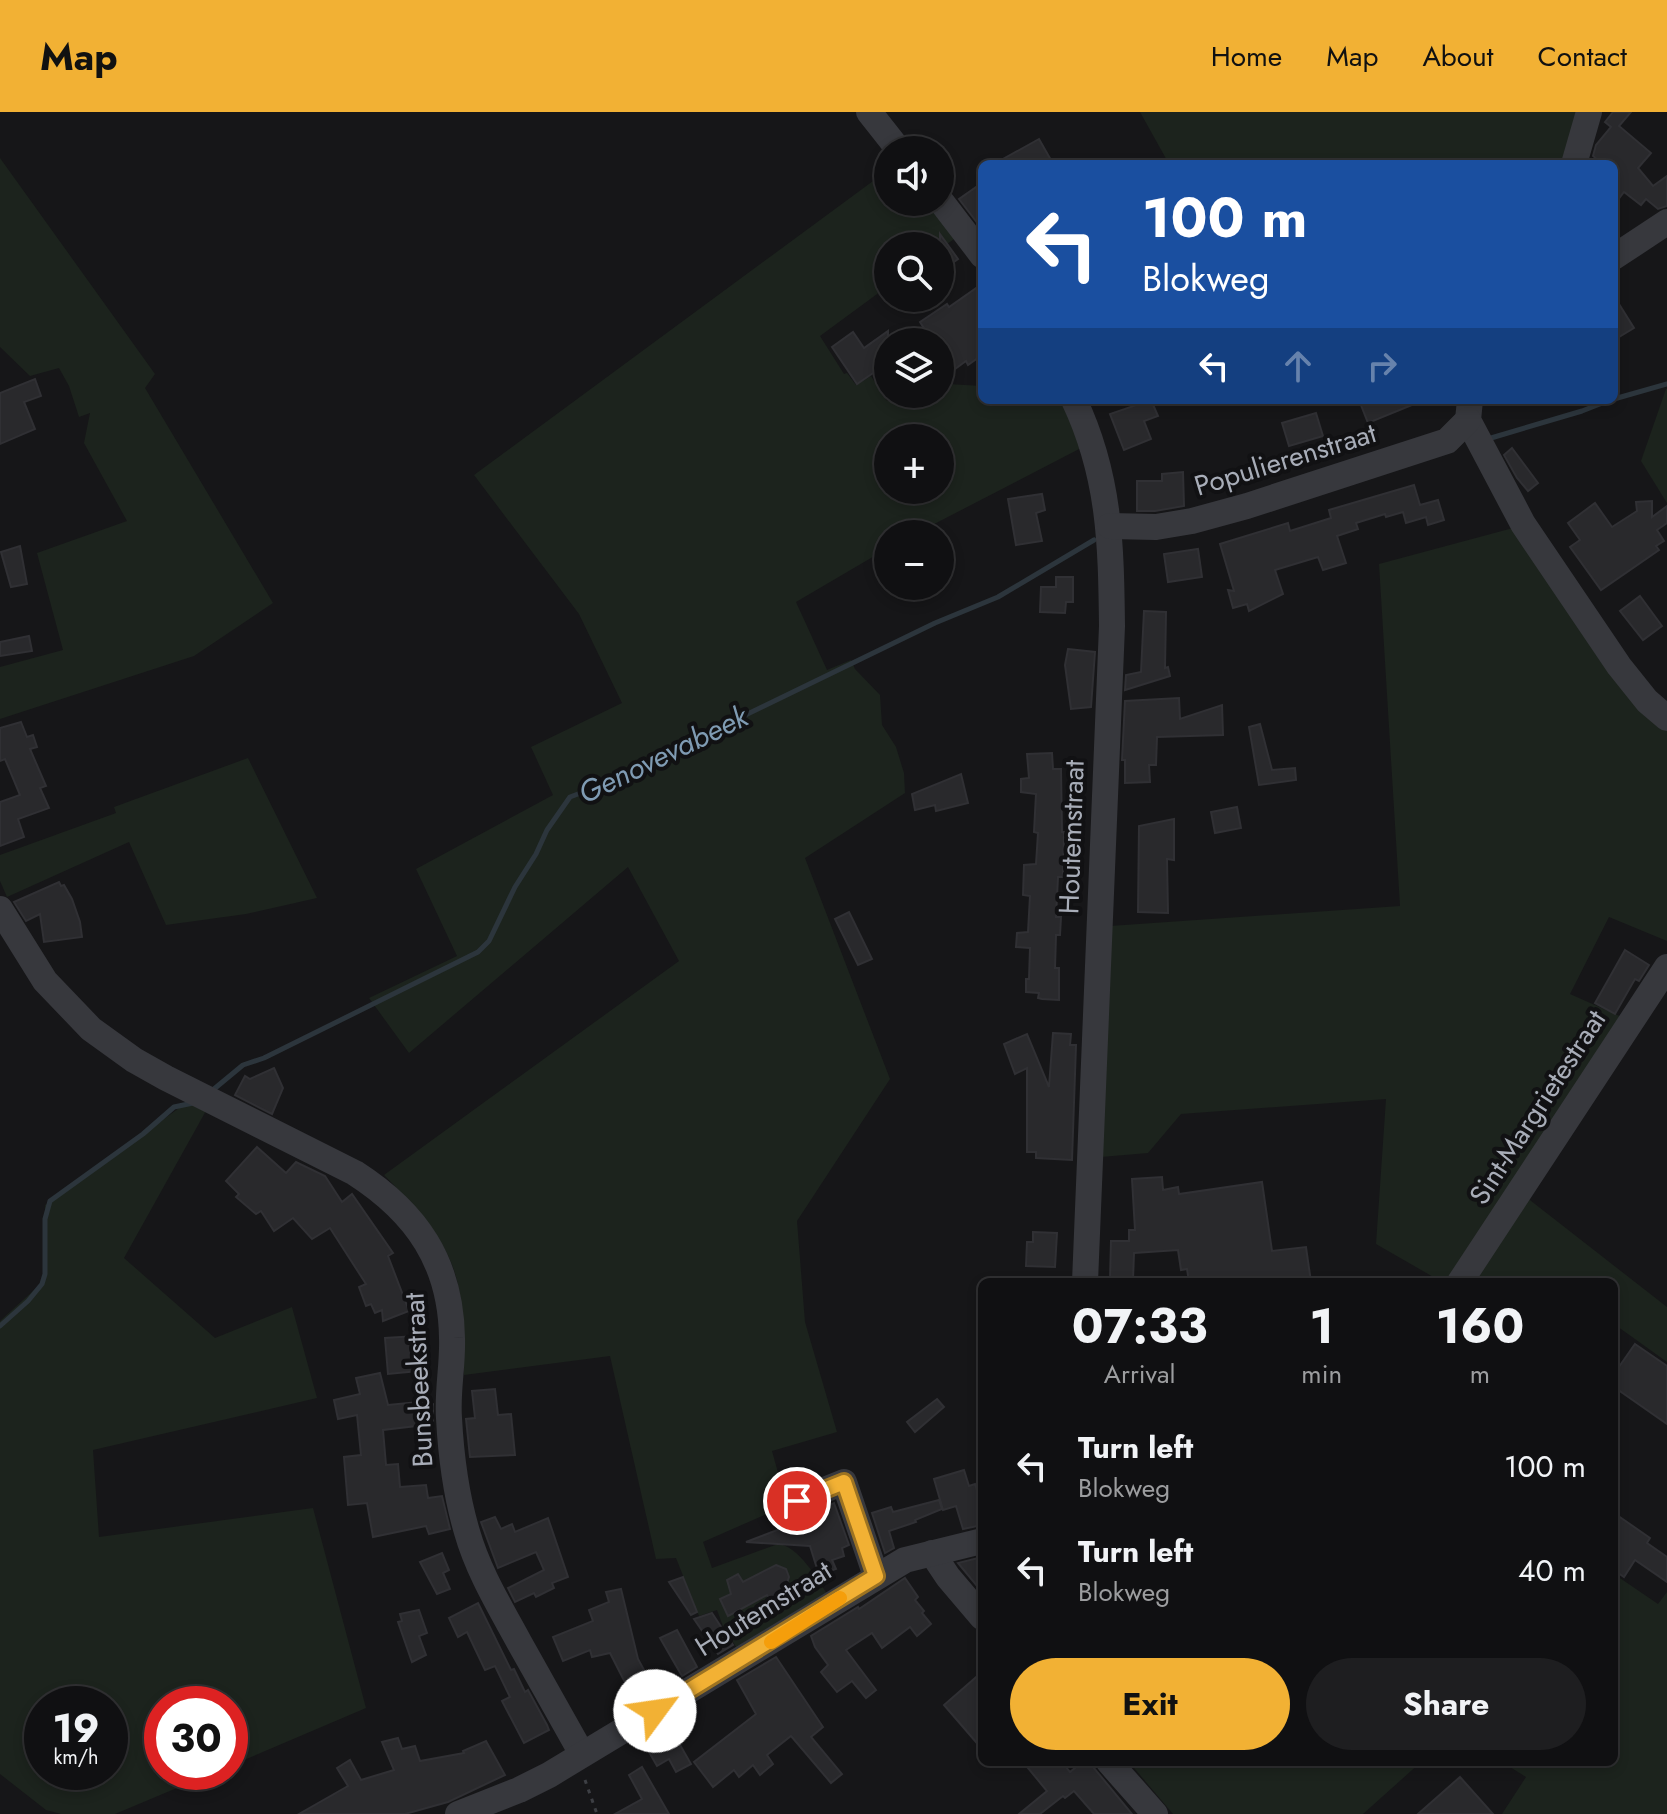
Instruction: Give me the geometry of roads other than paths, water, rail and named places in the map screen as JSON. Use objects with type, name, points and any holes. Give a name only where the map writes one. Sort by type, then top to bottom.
[{"type":"street","points":[[869,112],[888,136]]},
{"type":"street","points":[[1575,160],[1589,112]]},
{"type":"street","points":[[952,216],[978,250]]},
{"type":"street","points":[[1618,254],[1667,222]]},
{"type":"street","name":"Houtemstraat","points":[[1076,404],[1091,442],[1110,526],[1112,626],[1085,1278]]},
{"type":"street","name":"Populierenstraat","points":[[1110,526],[1156,527],[1247,506],[1447,441],[1469,410],[1523,524],[1619,666],[1647,701],[1667,718]]},
{"type":"street","name":"Bunsbeekstraat","points":[[0,909],[45,981],[91,1029],[134,1060],[166,1078],[355,1173],[387,1196],[418,1228],[435,1255],[450,1303],[452,1339],[448,1415],[458,1496],[467,1534],[496,1601],[579,1756]]},
{"type":"street","name":"Sint-Margrietestraat","points":[[1463,1278],[1667,967]]},
{"type":"street","points":[[797,1501],[844,1482],[876,1576]]},
{"type":"street","name":"Houtemstraat","points":[[458,1814],[519,1790],[579,1756],[905,1560],[978,1542]]},
{"type":"street","points":[[932,1553],[978,1612]]},
{"type":"street","points":[[1113,1766],[1155,1814]]},
{"type":"waterway","name":"Genovevabeek","points":[[1618,398],[1667,384]]},
{"type":"waterway","name":"Genovevabeek","points":[[1491,438],[1600,404]]},
{"type":"waterway","name":"Genovevabeek","points":[[214,1089],[243,1065],[264,1058],[478,952],[489,941],[547,830],[570,797],[599,786],[935,623],[998,597],[1094,540]]},
{"type":"waterway","name":"Genovevabeek","points":[[0,1326],[42,1284],[45,1274],[45,1219],[50,1201],[143,1134],[174,1107],[193,1103]]}]
